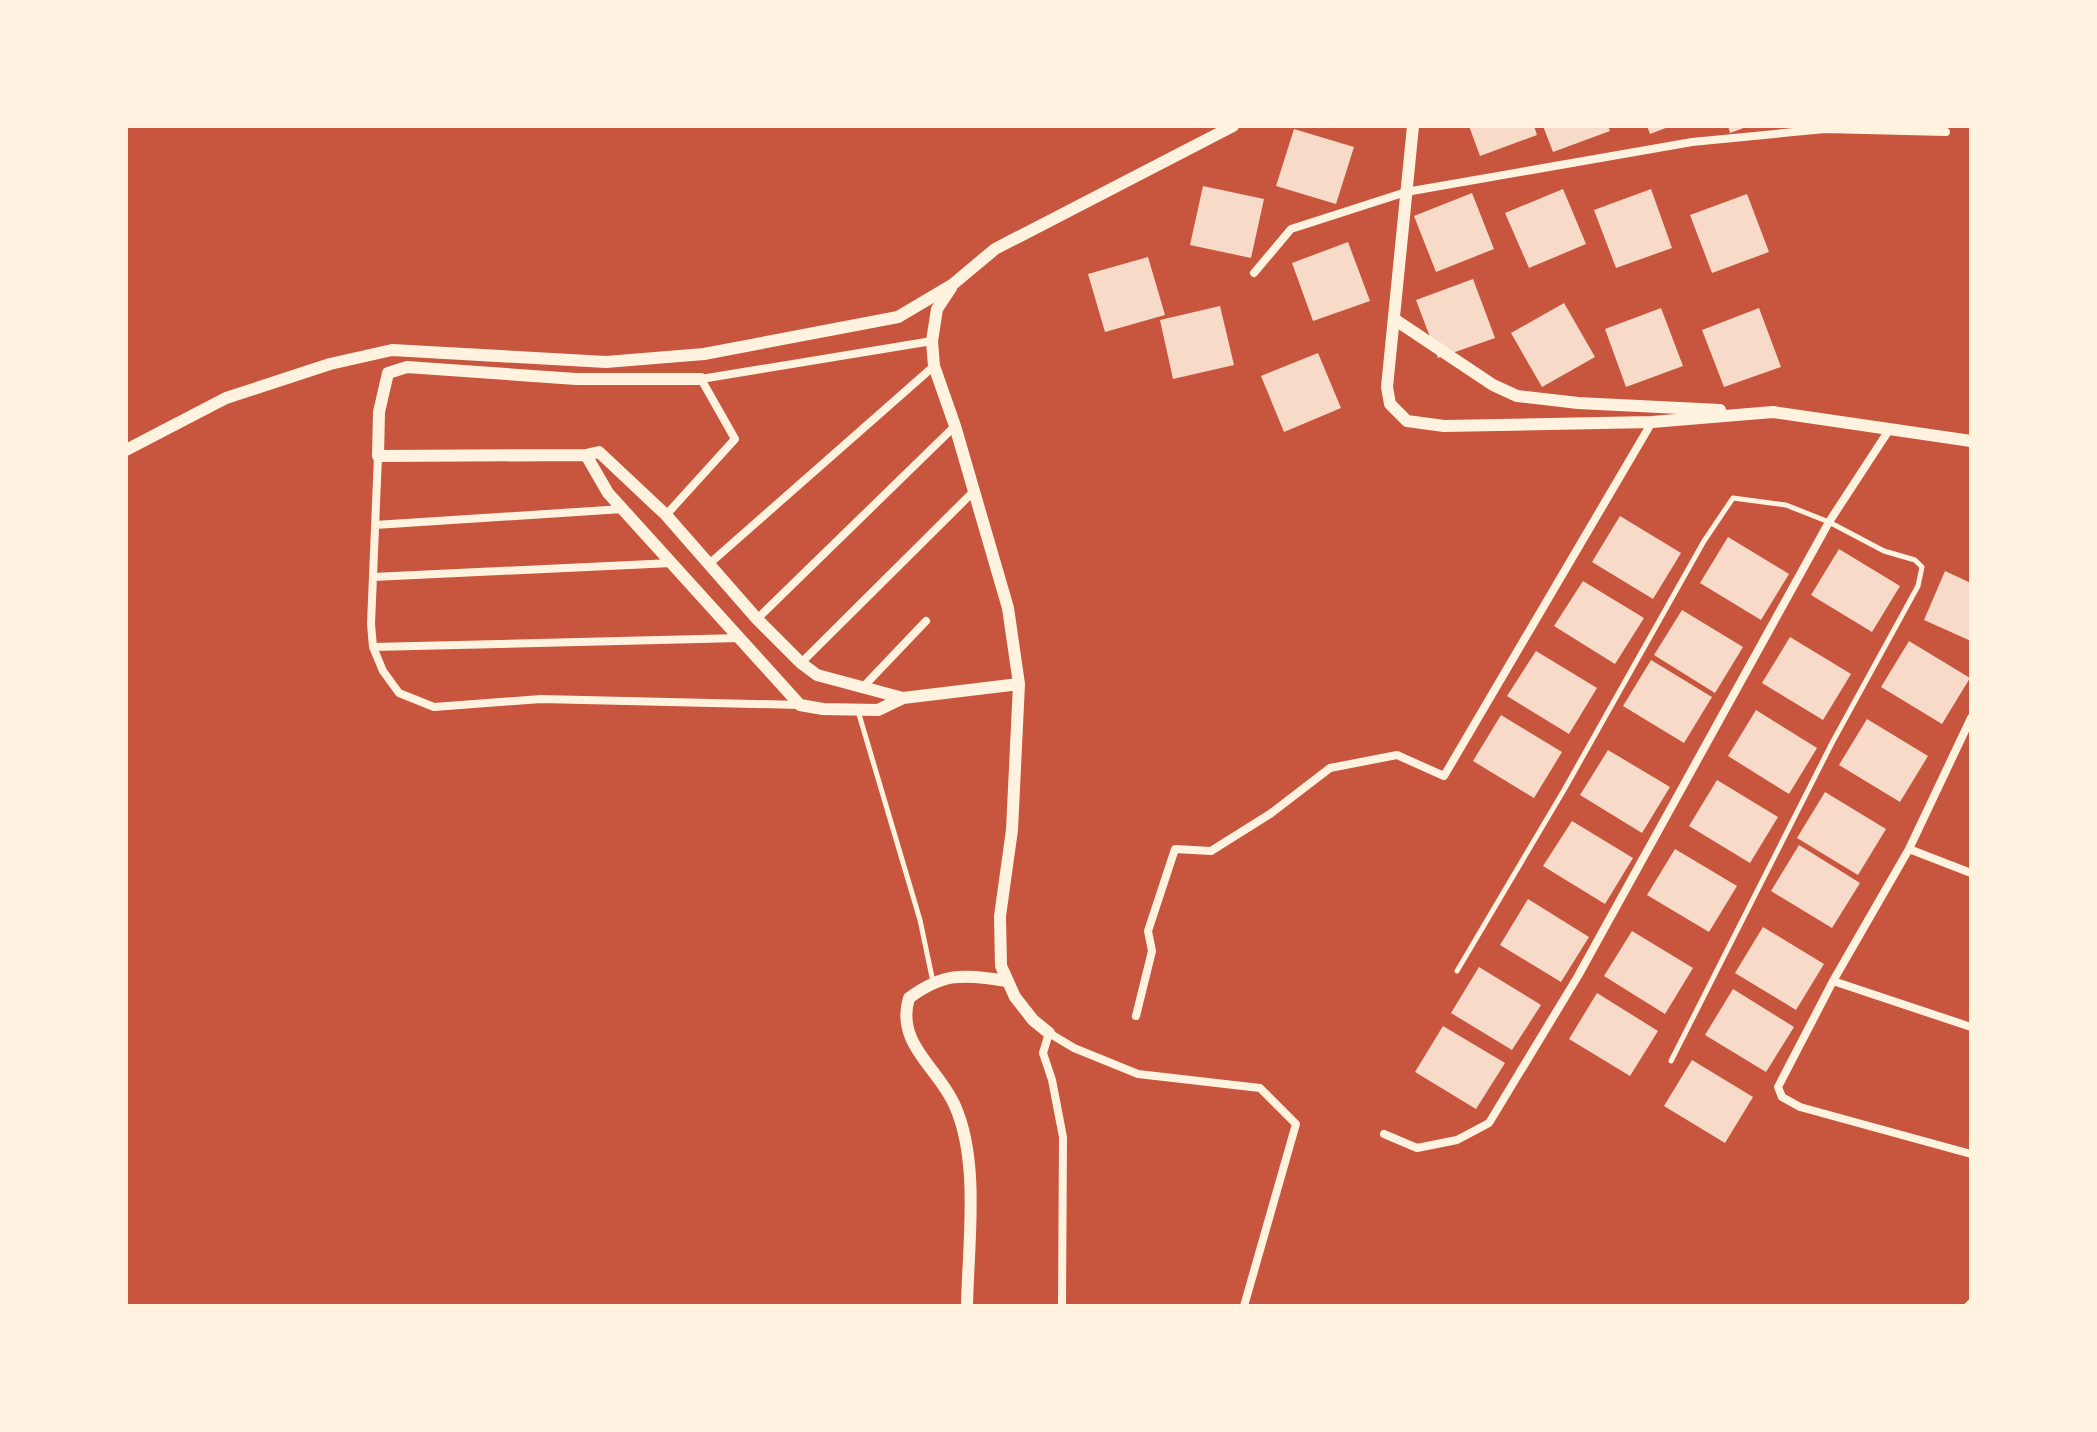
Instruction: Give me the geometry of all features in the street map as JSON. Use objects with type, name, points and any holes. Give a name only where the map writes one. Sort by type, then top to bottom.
[{"type":"street","points":[[126,450],[226,398],[330,364],[392,350],[606,362],[704,354],[898,317],[952,285],[995,249],[1233,126]]},
{"type":"street","points":[[1413,126],[1387,387],[1390,404],[1407,421],[1444,426],[1652,422],[1773,412]]},
{"type":"street","points":[[1254,273],[1291,229],[1406,192],[1692,142],[1825,129],[1946,132]]},
{"type":"street","points":[[952,285],[937,309],[932,341],[934,366],[955,426],[1008,608],[1019,684],[1012,830],[1000,916],[1001,966],[1015,997],[1033,1020],[1074,1048],[1138,1074],[1260,1088],[1296,1124],[1244,1306]]},
{"type":"street","points":[[1394,319],[1493,385],[1517,396],[1578,403],[1773,412],[1971,441]]},
{"type":"street","points":[[932,341],[701,379],[576,379],[407,367],[388,373],[379,412],[371,624],[373,647],[383,671],[399,693],[434,707],[541,699],[800,705],[823,709],[878,710],[903,698],[1019,684]]},
{"type":"street","points":[[709,564],[934,366]]},
{"type":"street","points":[[666,515],[735,439],[701,379]]},
{"type":"street","points":[[1136,1016],[1152,951],[1148,931],[1175,849],[1211,851],[1270,814],[1330,768],[1397,755],[1444,776],[1652,422]]},
{"type":"street","points":[[757,619],[955,426]]},
{"type":"street","points":[[1384,1134],[1417,1148],[1457,1140],[1489,1123],[1578,976],[1829,522],[1889,430]]},
{"type":"street","points":[[378,456],[586,455],[599,452],[666,515],[757,619],[801,663],[817,675],[903,698]]},
{"type":"street","points":[[586,455],[608,493],[800,705]]},
{"type":"street","points":[[801,663],[974,491]]},
{"type":"street","points":[[375,525],[623,509]]},
{"type":"street","points":[[373,577],[672,563]]},
{"type":"street","points":[[864,686],[926,621]]},
{"type":"street","points":[[373,647],[740,638]]},
{"type":"street","points":[[1970,724],[1909,849],[1833,981],[1778,1087],[1782,1097],[1800,1107],[1971,1154]]},
{"type":"street","points":[[1909,849],[1971,873]]},
{"type":"street","points":[[967,1306],[970,1174],[966,1138],[954,1103],[912,1041],[905,1023],[909,998],[933,982],[958,977],[1007,981]]},
{"type":"street","points":[[1833,981],[1971,1027]]},
{"type":"street","points":[[1049,1033],[1043,1053],[1052,1080],[1063,1137],[1062,1306]]},
{"type":"lane","points":[[1457,971],[1564,790],[1704,541],[1733,498],[1786,505],[1829,522],[1884,551],[1915,560],[1922,567],[1918,586],[1832,743],[1671,1061]]},
{"type":"lane","points":[[858,710],[920,920],[933,982]]},
{"type":"building","points":[[1469,126],[1534,126],[1537,135],[1480,156]]},
{"type":"building","points":[[1543,126],[1608,126],[1610,131],[1553,152]]},
{"type":"building","points":[[1647,126],[1671,126],[1650,134]]},
{"type":"building","points":[[1728,126],[1749,126],[1730,133]]},
{"type":"building","points":[[1294,129],[1354,147],[1336,204],[1276,186]]},
{"type":"building","points":[[1203,186],[1264,199],[1251,258],[1190,245]]},
{"type":"building","points":[[1563,189],[1586,244],[1529,268],[1505,213]]},
{"type":"building","points":[[1651,189],[1672,248],[1616,268],[1594,210]]},
{"type":"building","points":[[1472,193],[1494,249],[1436,272],[1414,216]]},
{"type":"building","points":[[1747,194],[1769,252],[1712,273],[1690,215]]},
{"type":"building","points":[[1348,242],[1370,301],[1313,321],[1292,263]]},
{"type":"building","points":[[1148,257],[1165,315],[1105,332],[1088,274]]},
{"type":"building","points":[[1473,279],[1495,338],[1438,358],[1416,300]]},
{"type":"building","points":[[1564,303],[1595,357],[1542,387],[1511,333]]},
{"type":"building","points":[[1220,306],[1234,365],[1173,379],[1160,320]]},
{"type":"building","points":[[1661,308],[1683,366],[1626,387],[1605,329]]},
{"type":"building","points":[[1759,308],[1781,367],[1724,387],[1702,330]]},
{"type":"building","points":[[1318,353],[1341,408],[1284,432],[1261,376]]},
{"type":"building","points":[[1620,516],[1681,553],[1653,599],[1592,562]]},
{"type":"building","points":[[1728,537],[1789,574],[1761,620],[1700,583]]},
{"type":"building","points":[[1839,549],[1900,586],[1872,632],[1811,595]]},
{"type":"building","points":[[1945,571],[1971,583],[1971,641],[1924,620]]},
{"type":"building","points":[[1583,581],[1644,618],[1615,664],[1554,626]]},
{"type":"building","points":[[1682,610],[1743,647],[1715,693],[1654,655]]},
{"type":"building","points":[[1790,637],[1851,674],[1823,720],[1762,683]]},
{"type":"building","points":[[1909,641],[1970,678],[1942,724],[1881,687]]},
{"type":"building","points":[[1536,651],[1597,688],[1569,734],[1507,696]]},
{"type":"building","points":[[1651,660],[1712,697],[1684,743],[1623,706]]},
{"type":"building","points":[[1756,710],[1817,748],[1789,794],[1728,756]]},
{"type":"building","points":[[1501,715],[1562,752],[1534,798],[1473,761]]},
{"type":"building","points":[[1867,719],[1928,756],[1900,802],[1839,765]]},
{"type":"building","points":[[1608,750],[1670,787],[1642,833],[1580,795]]},
{"type":"building","points":[[1717,780],[1778,817],[1750,863],[1689,826]]},
{"type":"building","points":[[1825,792],[1886,829],[1858,875],[1797,838]]},
{"type":"building","points":[[1572,821],[1633,858],[1605,904],[1543,866]]},
{"type":"building","points":[[1799,845],[1860,883],[1832,928],[1771,891]]},
{"type":"building","points":[[1675,849],[1737,886],[1709,932],[1647,895]]},
{"type":"building","points":[[1528,899],[1589,937],[1561,982],[1500,945]]},
{"type":"building","points":[[1763,927],[1824,964],[1796,1010],[1735,973]]},
{"type":"building","points":[[1632,931],[1693,968],[1665,1014],[1604,976]]},
{"type":"building","points":[[1479,967],[1541,1005],[1512,1050],[1451,1013]]},
{"type":"building","points":[[1733,989],[1794,1027],[1766,1072],[1705,1035]]},
{"type":"building","points":[[1597,993],[1658,1031],[1630,1076],[1569,1039]]},
{"type":"building","points":[[1443,1026],[1505,1063],[1476,1109],[1415,1072]]},
{"type":"building","points":[[1692,1060],[1753,1097],[1725,1143],[1664,1106]]}]
